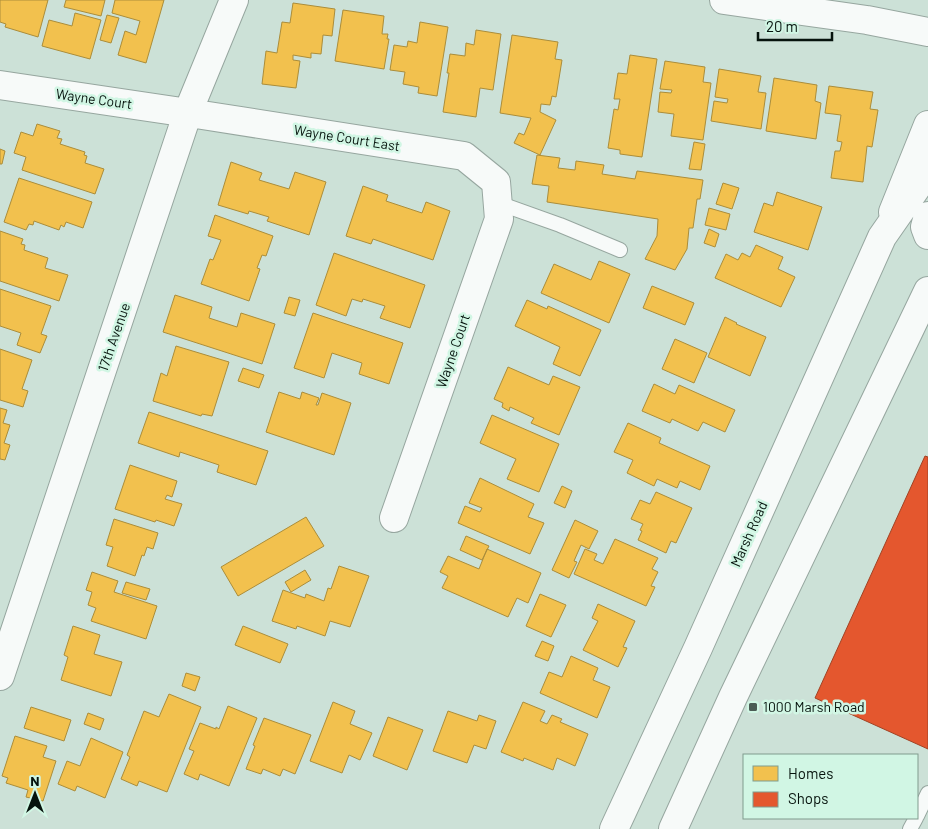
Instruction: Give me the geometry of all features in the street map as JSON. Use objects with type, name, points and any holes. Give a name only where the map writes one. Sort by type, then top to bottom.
[{"type":"street","name":"17th Avenue","points":[[0,676],[188,112],[234,0]]},
{"type":"street","points":[[724,0],[867,20],[928,32]]},
{"type":"street","name":"Wayne Court","points":[[0,85],[188,112]]},
{"type":"street","name":"Wayne Court East","points":[[188,112],[464,156],[497,193]]},
{"type":"street","name":"Marsh Road","points":[[614,829],[698,648],[882,237],[928,125]]},
{"type":"street","name":"Marsh Road","points":[[882,237],[928,171]]},
{"type":"street","name":"Wayne Court","points":[[394,518],[499,219],[497,193]]},
{"type":"street","points":[[928,216],[925,227],[928,235]]},
{"type":"street","points":[[672,829],[733,697],[928,291]]},
{"type":"lane","points":[[497,193],[560,225],[620,250]]},
{"type":"lane","points":[[918,813],[928,793]]},
{"type":"building: Homes","points":[[0,0],[48,0],[38,37],[5,27],[6,24],[0,22]]},
{"type":"building: Homes","points":[[66,0],[105,0],[101,16],[64,7]]},
{"type":"building: Homes","points":[[115,0],[164,0],[146,63],[118,55],[125,31],[136,35],[140,21],[112,13]]},
{"type":"building: Homes","points":[[293,3],[335,9],[332,36],[323,35],[321,54],[311,53],[311,58],[293,55],[293,60],[300,61],[296,88],[262,84],[266,51],[277,53],[282,22],[290,23]]},
{"type":"building: Homes","points":[[343,10],[384,16],[382,34],[388,34],[387,39],[389,39],[384,69],[335,61]]},
{"type":"building: Homes","points":[[75,13],[101,20],[90,59],[42,46],[49,20],[72,26]]},
{"type":"building: Homes","points":[[107,15],[119,18],[111,43],[100,40]]},
{"type":"building: Homes","points":[[420,22],[448,27],[437,96],[418,93],[419,87],[403,84],[405,72],[390,70],[394,45],[407,47],[408,41],[417,43]]},
{"type":"building: Homes","points":[[476,30],[501,34],[493,90],[480,88],[476,117],[443,112],[450,54],[465,56],[466,43],[474,45]]},
{"type":"building: Homes","points":[[512,35],[558,42],[555,59],[562,60],[556,97],[552,96],[550,105],[541,104],[540,112],[556,120],[540,155],[514,143],[519,133],[524,135],[531,118],[500,113]]},
{"type":"building: Homes","points":[[630,55],[657,59],[642,157],[620,154],[620,150],[608,148],[614,109],[618,110],[620,99],[614,99],[618,73],[627,74]]},
{"type":"building: Homes","points":[[665,61],[705,67],[703,82],[711,83],[703,140],[671,136],[674,114],[658,112],[660,92],[671,93],[672,90],[660,89]]},
{"type":"building: Homes","points":[[719,69],[761,76],[758,92],[766,93],[761,129],[711,121],[714,101],[727,103],[728,99],[715,97]]},
{"type":"building: Homes","points":[[774,78],[817,85],[815,101],[821,103],[816,139],[766,131]]},
{"type":"building: Homes","points":[[829,86],[873,92],[870,109],[878,110],[872,147],[867,146],[863,182],[831,178],[835,151],[840,151],[842,142],[837,141],[841,115],[825,113]]},
{"type":"building: Homes","points":[[37,124],[60,131],[57,138],[62,139],[60,144],[85,152],[84,155],[87,156],[85,163],[104,169],[95,194],[22,170],[26,157],[14,153],[21,132],[33,136]]},
{"type":"building: Homes","points":[[694,142],[705,144],[701,170],[689,169]]},
{"type":"building: Homes","points":[[0,149],[5,151],[2,164],[0,164]]},
{"type":"building: Homes","points":[[537,155],[560,158],[558,168],[575,170],[576,161],[604,165],[602,174],[635,179],[637,171],[703,180],[700,199],[697,199],[693,228],[689,228],[687,249],[675,270],[645,259],[657,236],[658,219],[547,202],[549,186],[532,184]]},
{"type":"building: Homes","points":[[231,162],[262,173],[259,180],[289,189],[295,172],[326,182],[309,235],[267,221],[269,217],[249,211],[248,214],[218,205]]},
{"type":"building: Homes","points":[[19,178],[92,202],[83,228],[66,222],[64,227],[61,225],[59,230],[34,221],[33,225],[29,224],[26,230],[4,222]]},
{"type":"building: Homes","points":[[723,183],[739,188],[732,209],[716,204]]},
{"type":"building: Homes","points":[[363,186],[388,195],[386,201],[422,213],[426,202],[450,211],[433,260],[373,239],[371,244],[346,236]]},
{"type":"building: Homes","points":[[777,192],[822,207],[808,250],[754,232],[764,203],[773,206]]},
{"type":"building: Homes","points":[[709,208],[730,214],[726,230],[705,225]]},
{"type":"building: Homes","points":[[215,215],[273,236],[266,256],[262,255],[257,268],[260,269],[249,301],[201,284],[210,259],[213,260],[221,240],[208,236]]},
{"type":"building: Homes","points":[[709,229],[719,234],[715,247],[704,243]]},
{"type":"building: Homes","points":[[0,231],[23,239],[21,244],[25,245],[24,250],[48,258],[45,268],[68,275],[59,301],[0,281]]},
{"type":"building: Homes","points":[[756,245],[783,257],[778,269],[795,277],[781,307],[715,278],[726,254],[738,260],[742,253],[750,257]]},
{"type":"building: Homes","points":[[334,253],[425,285],[410,328],[380,318],[385,306],[363,299],[362,302],[352,299],[346,316],[316,305]]},
{"type":"building: Homes","points":[[599,261],[630,274],[609,323],[541,293],[554,264],[591,280]]},
{"type":"building: Homes","points":[[652,286],[694,303],[685,325],[643,308]]},
{"type":"building: Homes","points":[[0,289],[51,306],[41,334],[47,336],[40,353],[17,345],[21,333],[0,326]]},
{"type":"building: Homes","points":[[175,295],[212,307],[209,318],[237,327],[241,313],[275,324],[262,364],[163,332]]},
{"type":"building: Homes","points":[[289,297],[300,300],[295,316],[284,313]]},
{"type":"building: Homes","points":[[527,300],[547,309],[548,306],[601,330],[580,376],[553,364],[560,347],[515,326]]},
{"type":"building: Homes","points":[[313,313],[403,343],[389,384],[359,374],[362,363],[332,353],[324,378],[294,368]]},
{"type":"building: Homes","points":[[725,317],[766,337],[750,376],[708,357]]},
{"type":"building: Homes","points":[[675,339],[707,353],[694,383],[662,369]]},
{"type":"building: Homes","points":[[176,346],[229,362],[212,416],[202,414],[201,416],[153,401],[161,373],[167,376]]},
{"type":"building: Homes","points":[[0,349],[32,360],[22,389],[28,391],[23,407],[0,400]]},
{"type":"building: Homes","points":[[508,367],[549,385],[553,376],[580,387],[559,435],[531,423],[534,418],[510,407],[509,411],[502,407],[503,403],[494,399]]},
{"type":"building: Homes","points":[[243,368],[264,375],[259,388],[238,381]]},
{"type":"building: Homes","points":[[654,384],[675,394],[679,385],[735,410],[725,432],[703,422],[698,431],[672,419],[670,423],[642,411]]},
{"type":"building: Homes","points":[[279,392],[300,399],[302,392],[319,398],[316,405],[318,405],[322,393],[351,403],[334,455],[266,432]]},
{"type":"building: Homes","points":[[0,408],[7,410],[3,423],[10,425],[4,443],[10,445],[5,460],[0,459]]},
{"type":"building: Homes","points":[[149,412],[268,451],[256,485],[217,472],[219,465],[180,452],[179,457],[138,443]]},
{"type":"building: Homes","points":[[492,415],[559,444],[539,492],[507,479],[516,459],[480,443]]},
{"type":"building: Homes","points":[[628,423],[661,438],[659,443],[710,466],[700,490],[680,481],[677,488],[657,479],[654,486],[627,473],[633,460],[614,452]]},
{"type":"building: Homes","points":[[130,465],[177,481],[172,497],[167,495],[165,499],[182,504],[174,526],[115,509]]},
{"type":"building: Homes","points":[[480,478],[534,504],[528,517],[544,523],[530,554],[458,523],[465,506],[480,512],[482,508],[469,503]]},
{"type":"building: Homes","points":[[562,486],[572,491],[565,508],[554,503]]},
{"type":"building: Homes","points":[[656,492],[692,508],[676,543],[671,541],[666,553],[638,540],[643,524],[631,519],[640,500],[650,504]]},
{"type":"building: Homes","points":[[306,517],[324,546],[238,596],[221,567]]},
{"type":"building: Homes","points":[[114,519],[158,533],[153,549],[147,547],[144,556],[142,555],[135,576],[107,566],[113,547],[106,545]]},
{"type":"building: Homes","points":[[575,520],[598,531],[589,549],[581,545],[574,561],[577,562],[569,578],[552,570]]},
{"type":"building: Homes","points":[[466,536],[489,546],[482,560],[460,550]]},
{"type":"building: Homes","points":[[615,539],[658,558],[652,569],[658,572],[651,586],[655,587],[646,606],[574,574],[585,549],[597,554],[594,560],[603,564]]},
{"type":"building: Homes","points":[[487,549],[541,573],[528,603],[517,598],[508,617],[442,588],[448,576],[440,572],[448,556],[479,569]]},
{"type":"building: Homes","points":[[339,566],[369,576],[350,627],[330,621],[325,636],[297,626],[296,629],[272,621],[283,590],[305,598],[306,594],[324,601],[328,588],[331,589]]},
{"type":"building: Homes","points":[[305,570],[311,580],[291,592],[285,582]]},
{"type":"building: Homes","points":[[92,572],[118,581],[114,592],[157,606],[146,639],[91,621],[96,608],[88,605],[92,592],[86,590]]},
{"type":"building: Homes","points":[[126,582],[150,589],[146,600],[122,593]]},
{"type":"building: Homes","points":[[540,594],[566,605],[551,637],[526,626]]},
{"type":"building: Homes","points":[[598,604],[635,621],[623,647],[627,648],[618,667],[583,650],[598,621],[592,618]]},
{"type":"building: Homes","points":[[73,626],[100,635],[94,654],[122,662],[111,696],[61,680],[68,657],[64,655]]},
{"type":"building: Homes","points":[[243,626],[288,644],[280,663],[235,645]]},
{"type":"building: Homes","points":[[542,641],[554,646],[548,661],[535,656]]},
{"type":"building: Homes","points":[[571,656],[598,668],[593,680],[610,687],[597,718],[540,693],[549,672],[562,677]]},
{"type":"building: Homes","points":[[186,673],[200,677],[195,691],[182,686]]},
{"type":"building: Homes","points":[[169,694],[201,707],[167,792],[139,781],[137,786],[121,779],[130,757],[127,755],[144,711],[159,717]]},
{"type":"building: Homes","points":[[333,702],[355,711],[350,724],[372,733],[360,760],[349,755],[342,773],[310,761]]},
{"type":"building: Homes","points":[[523,702],[545,711],[540,721],[547,724],[552,715],[562,719],[560,722],[588,734],[575,766],[557,758],[553,770],[524,758],[523,761],[501,752]]},
{"type":"building: Homes","points":[[228,706],[257,718],[229,786],[200,774],[198,780],[184,774],[194,751],[189,749],[200,723],[219,729]]},
{"type":"building: Homes","points":[[31,707],[71,720],[64,741],[24,728]]},
{"type":"building: Homes","points":[[448,711],[477,721],[479,715],[496,721],[486,749],[474,745],[467,763],[433,751]]},
{"type":"building: Homes","points":[[88,713],[104,719],[100,730],[84,724]]},
{"type":"building: Homes","points":[[388,717],[423,730],[407,770],[373,756]]},
{"type":"building: Homes","points":[[264,718],[311,735],[295,774],[283,769],[280,776],[263,769],[261,774],[246,769]]},
{"type":"building: Homes","points":[[15,736],[47,746],[43,757],[56,761],[43,801],[26,797],[28,790],[6,783],[8,778],[2,776]]},
{"type":"building: Homes","points":[[91,738],[123,752],[105,798],[77,786],[75,791],[58,784],[67,761],[80,766]]},
{"type":"building: Shops","points":[[925,456],[928,457],[928,749],[815,698]]},
{"type":"place","name":"1000 Marsh Road","points":[[753,707]]}]
